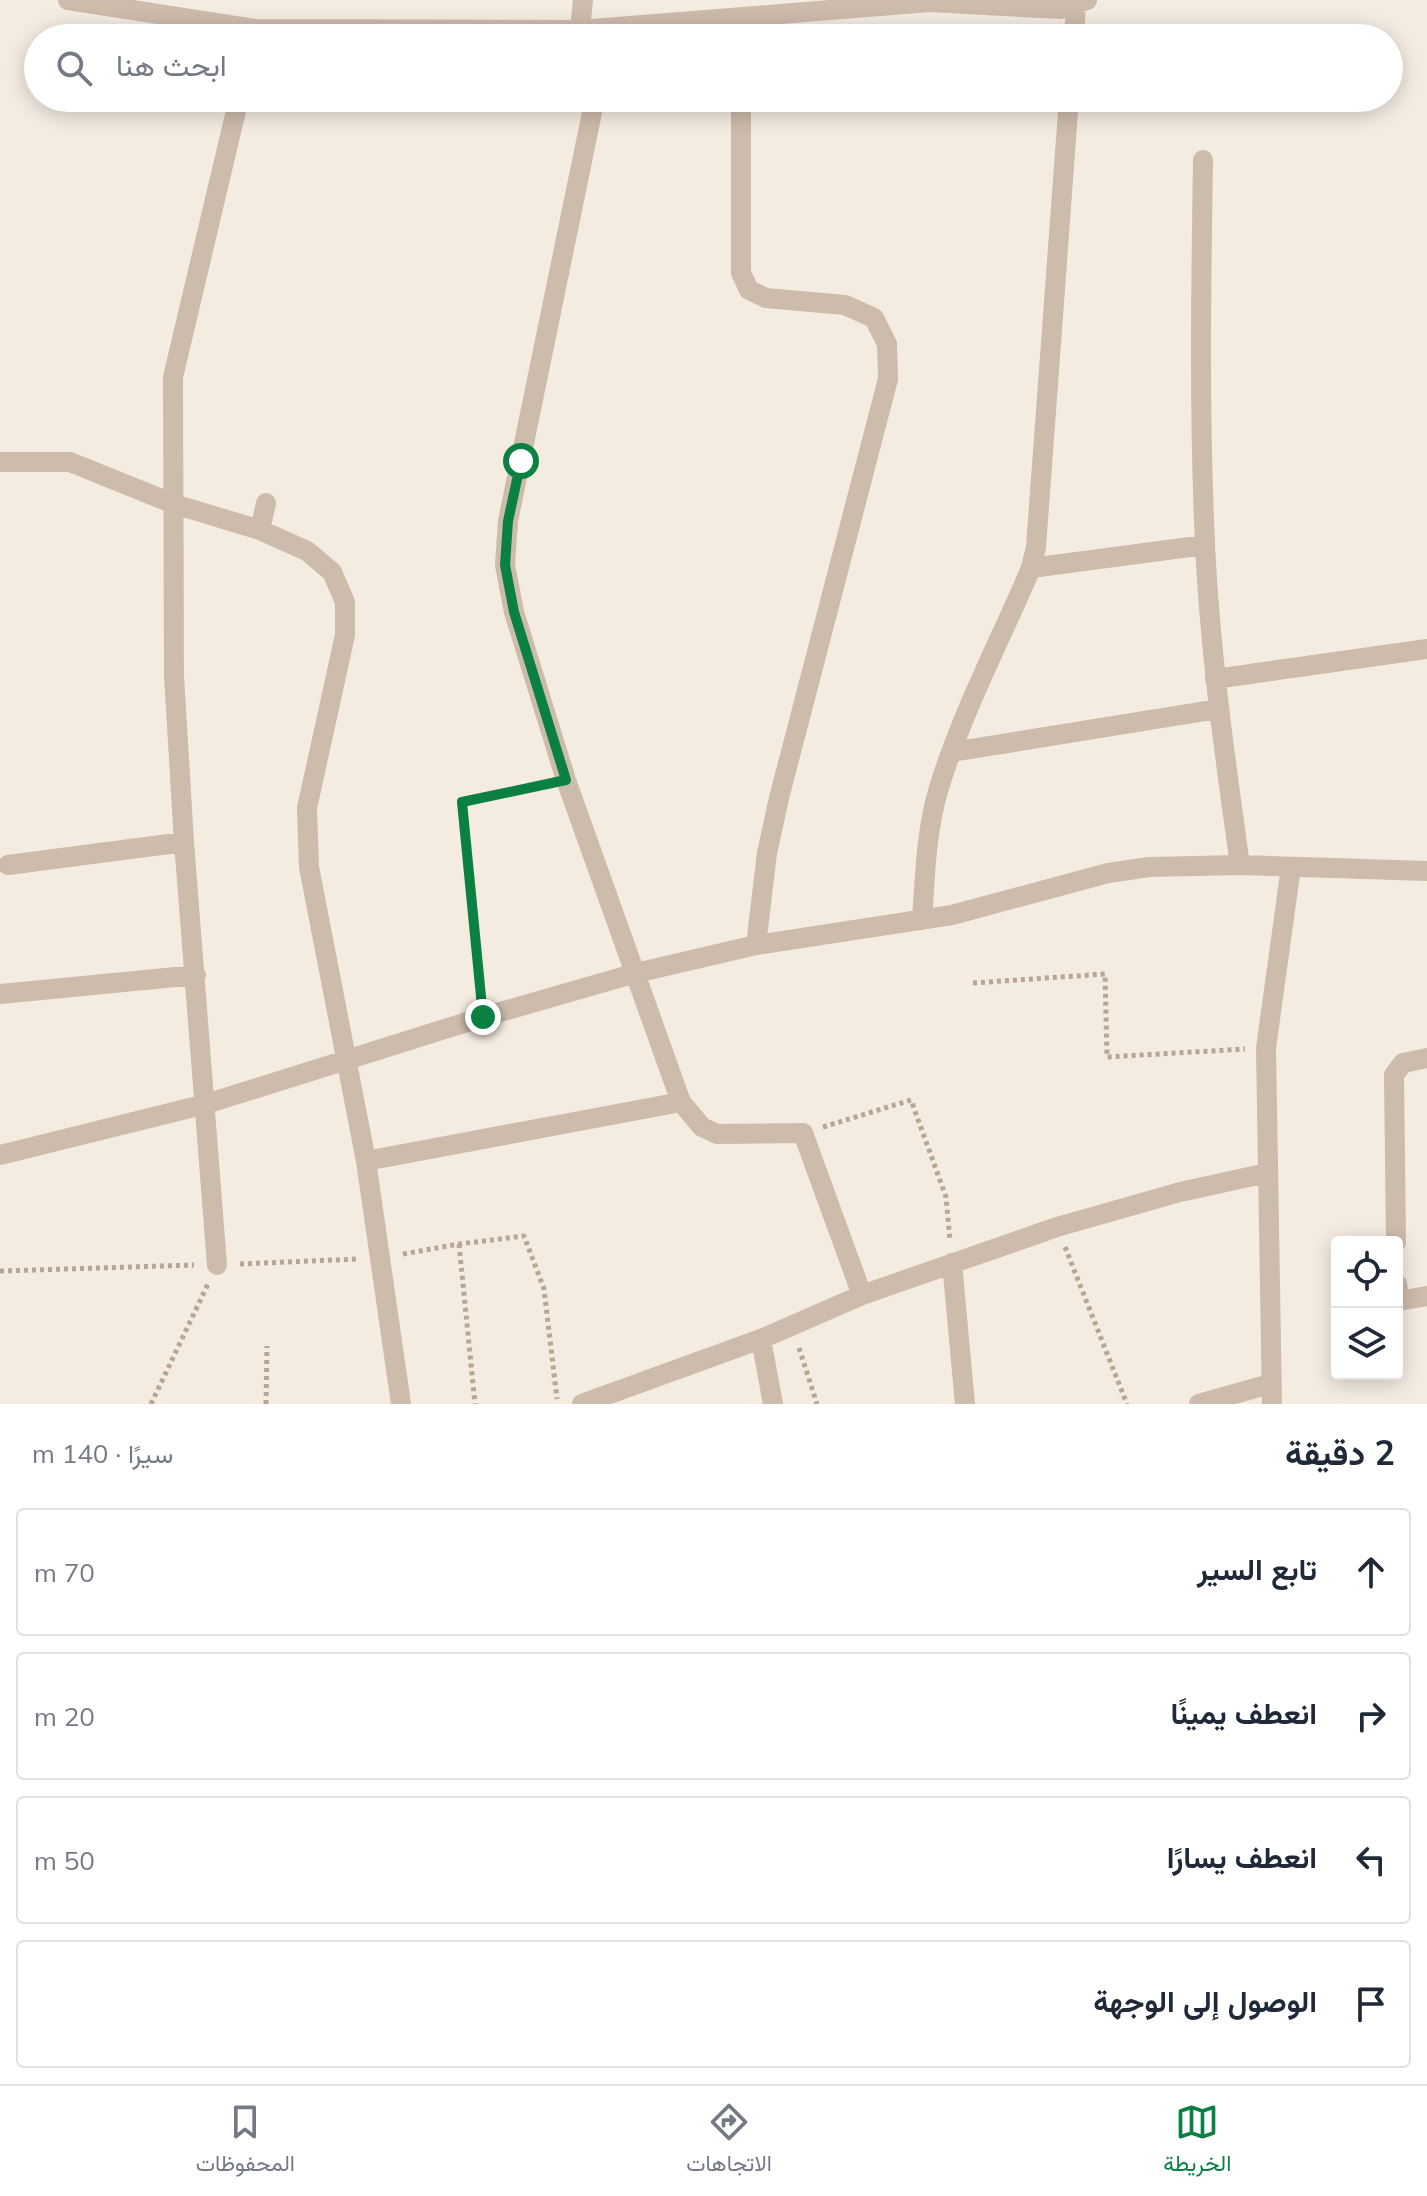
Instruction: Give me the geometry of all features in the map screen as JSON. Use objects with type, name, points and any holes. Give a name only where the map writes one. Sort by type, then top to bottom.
[{"type":"street","points":[[68,0],[203,24]]},
{"type":"street","points":[[581,24],[583,0]]},
{"type":"street","points":[[674,24],[930,2],[1060,9],[1082,3],[1077,24]]},
{"type":"street","points":[[740,16],[740,24]]},
{"type":"street","points":[[217,1265],[174,676],[173,377],[236,112]]},
{"type":"street","points":[[592,112],[508,521],[505,565],[514,612],[566,780],[681,1102],[702,1127],[717,1134],[803,1133],[862,1295]]},
{"type":"street","points":[[741,112],[741,273],[749,290],[766,298],[845,305],[874,318],[887,344],[888,367],[888,379],[779,798],[767,853],[756,945]]},
{"type":"street","points":[[922,920],[927,840],[938,793],[952,752],[1031,568],[1036,547],[1068,112]]},
{"type":"street","points":[[1203,160],[1201,372],[1205,545],[1218,709],[1240,865]]},
{"type":"street","points":[[0,462],[70,462],[174,504],[260,530],[307,551],[332,572],[345,602],[345,635],[307,808],[309,867],[366,1161],[401,1404]]},
{"type":"street","points":[[260,530],[266,503]]},
{"type":"street","points":[[1031,568],[1205,545]]},
{"type":"street","points":[[1215,679],[1427,649]]},
{"type":"street","points":[[952,752],[1218,709]]},
{"type":"street","points":[[8,865],[184,842]]},
{"type":"street","points":[[0,1155],[206,1104],[483,1017],[636,973],[756,945],[952,915],[1108,873],[1149,867],[1240,865],[1427,871]]},
{"type":"street","points":[[1199,1404],[1271,1394],[1266,1048],[1291,867]]},
{"type":"street","points":[[0,994],[196,975]]},
{"type":"street","points":[[1396,1236],[1394,1075],[1403,1063],[1427,1058]]},
{"type":"street","points":[[366,1161],[681,1102]]},
{"type":"street","points":[[582,1404],[761,1339],[862,1295],[1057,1227],[1180,1192],[1267,1173]]},
{"type":"street","points":[[952,1263],[965,1404]]},
{"type":"street","points":[[1403,1299],[1427,1296]]},
{"type":"street","points":[[761,1339],[773,1404]]},
{"type":"path","points":[[483,1017],[462,802],[566,780]]},
{"type":"path","points":[[973,983],[1105,974],[1107,1057],[1266,1048]]},
{"type":"path","points":[[803,1133],[911,1100],[946,1197],[952,1263]]},
{"type":"path","points":[[1057,1227],[1127,1404]]},
{"type":"path","points":[[0,1271],[381,1258],[524,1236],[544,1289],[558,1404]]},
{"type":"path","points":[[459,1244],[475,1404]]},
{"type":"path","points":[[151,1404],[217,1265]]},
{"type":"path","points":[[791,1326],[817,1404]]},
{"type":"path","points":[[266,1404],[267,1346]]},
{"type":"route","points":[[483,1017],[462,802],[566,780],[514,612],[505,565],[508,521],[521,461]]}]
